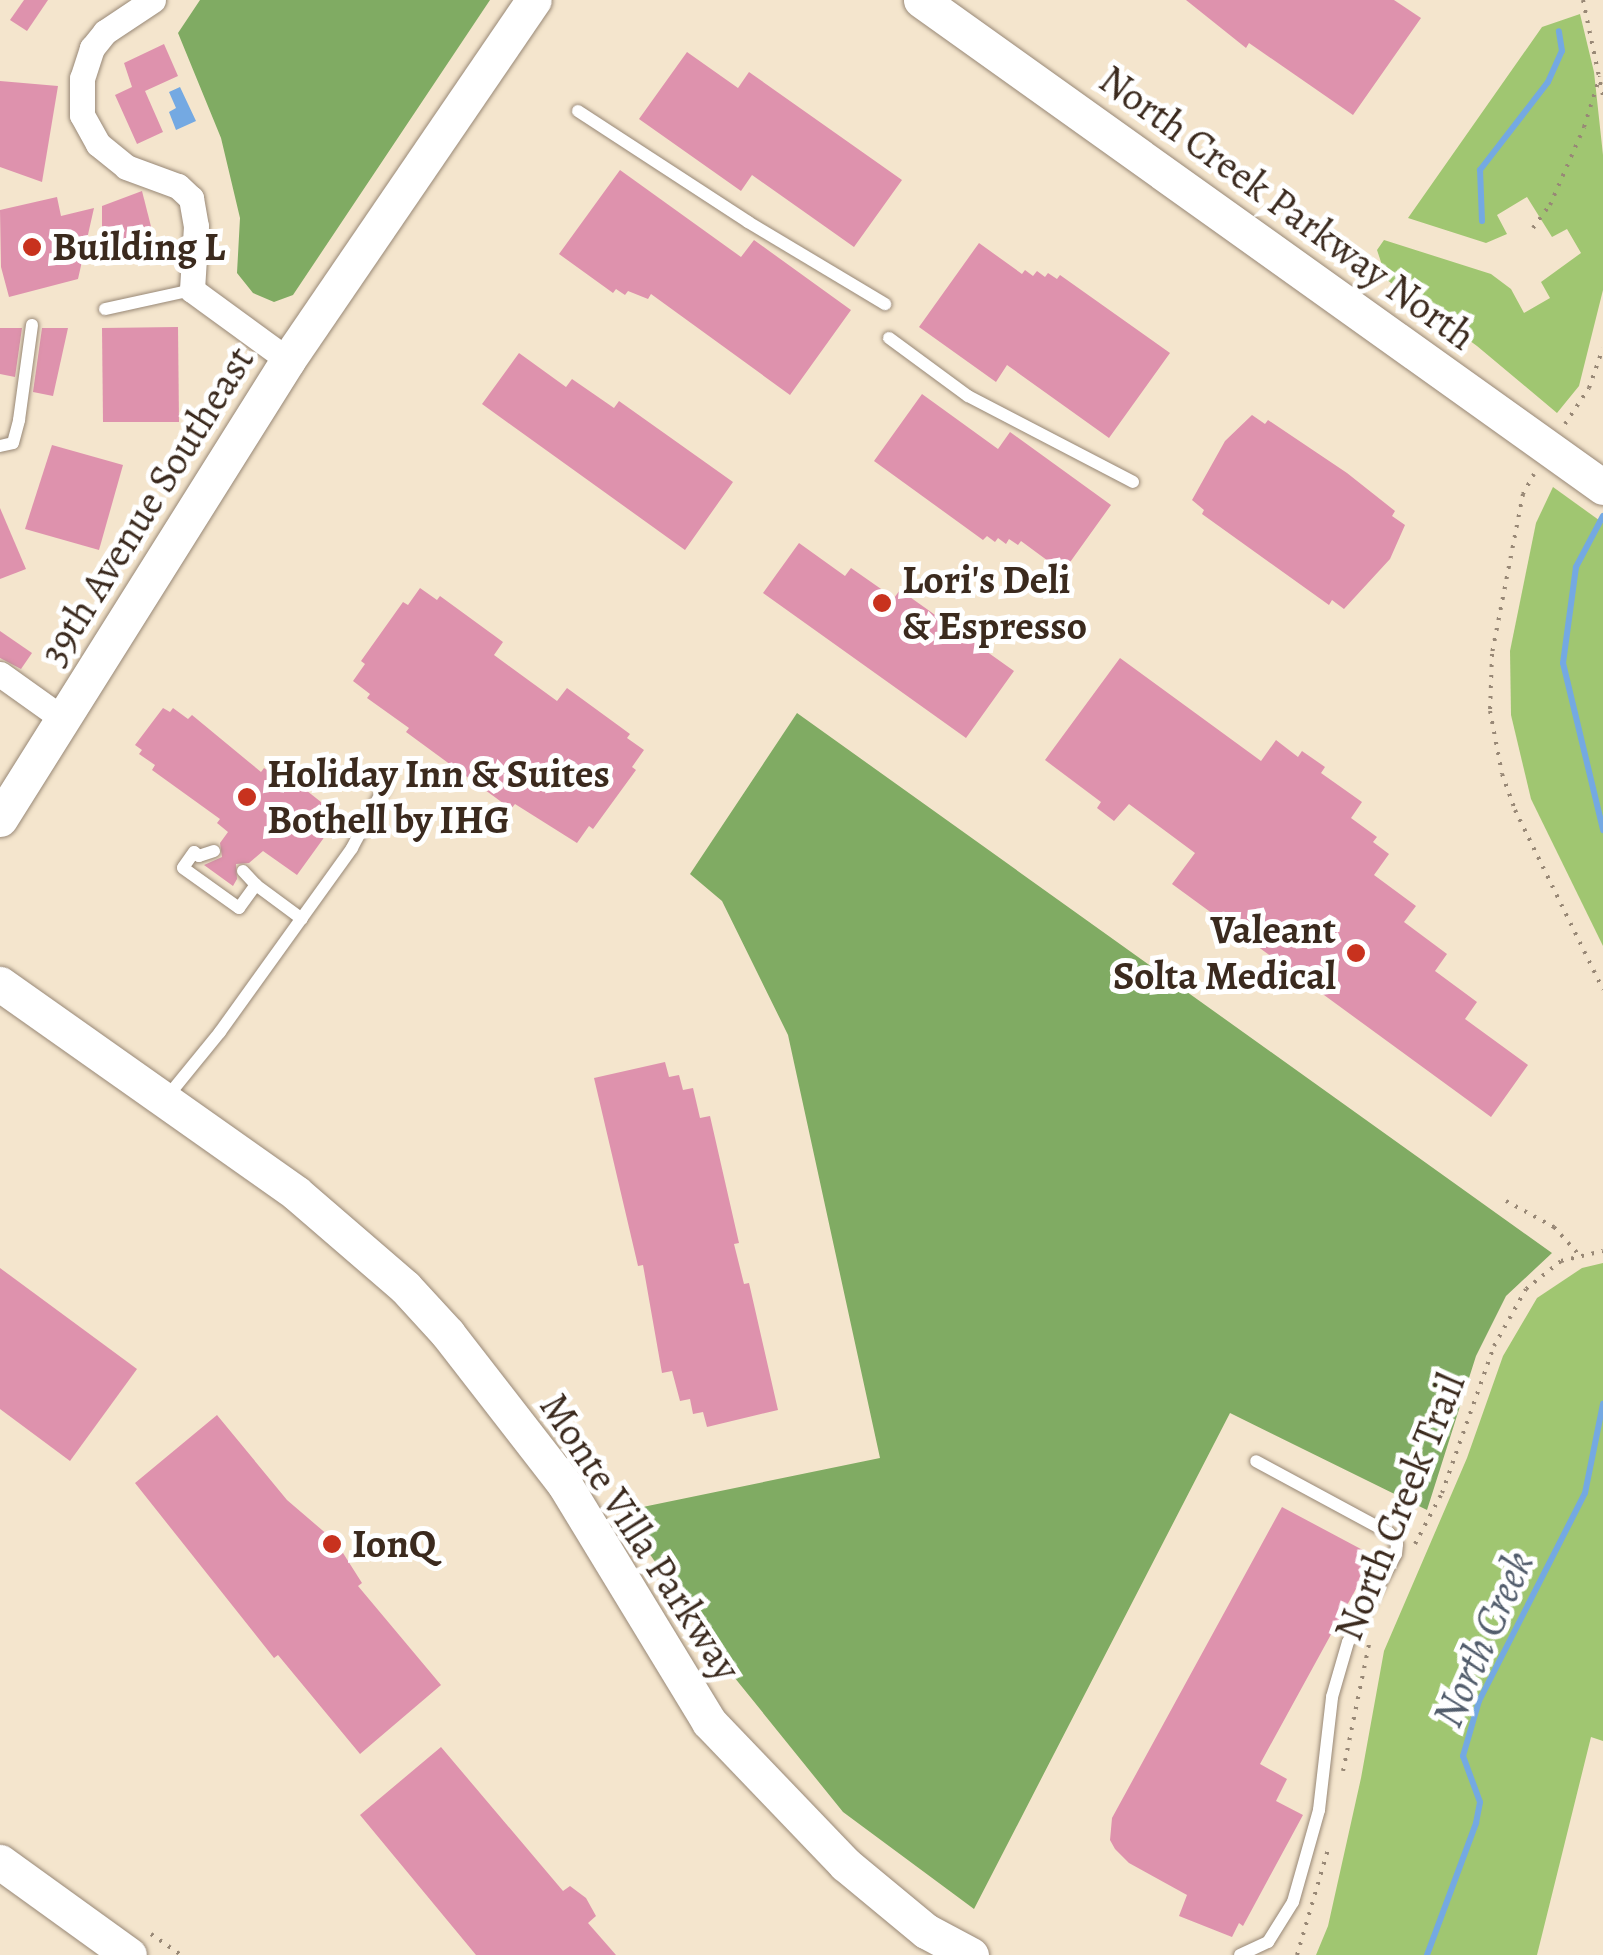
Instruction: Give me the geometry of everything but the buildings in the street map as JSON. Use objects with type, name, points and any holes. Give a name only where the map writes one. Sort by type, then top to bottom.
[{"type":"street","points":[[153,0],[105,32],[92,48],[82,78],[82,115],[98,144],[126,166],[178,186],[190,198],[196,226],[192,290],[295,350]]},
{"type":"street","name":"39th Avenue Southeast","points":[[0,819],[295,350],[534,0]]},
{"type":"street","name":"North Creek Parkway North","points":[[921,0],[1590,477]]},
{"type":"street","points":[[0,674],[64,719]]},
{"type":"street","name":"Monte Villa Parkway","points":[[0,984],[296,1193],[405,1287],[565,1485],[708,1722],[919,1943],[971,1955]]},
{"type":"street","points":[[0,1862],[110,1949]]},
{"type":"lane","points":[[578,111],[748,222],[885,304]]},
{"type":"lane","points":[[105,310],[192,290]]},
{"type":"lane","points":[[0,446],[13,443],[20,420],[32,325]]},
{"type":"lane","points":[[888,338],[968,396],[1132,482]]},
{"type":"lane","points":[[166,1099],[182,1083],[352,848],[385,786]]},
{"type":"lane","points":[[214,852],[194,852],[183,868],[239,908],[256,886]]},
{"type":"lane","points":[[243,872],[302,919]]},
{"type":"lane","points":[[1240,1955],[1268,1942],[1293,1902],[1319,1810],[1332,1697],[1348,1642],[1396,1554],[1390,1533],[1256,1461]]},
{"type":"path","points":[[1583,0],[1603,96]]},
{"type":"path","points":[[1533,228],[1550,205],[1584,127],[1600,76]]},
{"type":"path","points":[[1565,424],[1589,388],[1603,348]]},
{"type":"path","points":[[1536,471],[1523,494],[1492,654],[1490,711],[1502,774],[1516,810],[1603,990]]},
{"type":"path","points":[[1506,1200],[1571,1241],[1581,1258]]},
{"type":"path","name":"North Creek Trail","points":[[1408,1558],[1442,1493],[1494,1346],[1526,1289],[1561,1261],[1603,1251]]},
{"type":"path","name":"North Creek Trail","points":[[1340,1788],[1371,1639]]},
{"type":"path","points":[[1297,1955],[1329,1846]]},
{"type":"green space","points":[[200,0],[490,0],[293,295],[274,302],[253,293],[237,273],[240,218],[221,138],[178,33]]},
{"type":"green space","points":[[1580,14],[1594,72],[1603,155],[1603,290],[1579,386],[1557,413],[1477,346],[1387,280],[1377,250],[1384,240],[1491,274],[1511,289],[1524,313],[1550,298],[1541,282],[1581,253],[1567,229],[1552,237],[1527,197],[1497,215],[1507,234],[1486,243],[1408,218],[1542,27]]},
{"type":"green space","points":[[1553,487],[1603,523],[1603,946],[1531,799],[1511,715],[1510,651],[1536,523]]},
{"type":"green space","points":[[797,713],[1552,1253],[1506,1296],[1476,1356],[1427,1510],[1230,1413],[974,1909],[843,1812],[730,1672],[647,1550],[633,1509],[880,1458],[788,1035],[722,901],[690,874]]},
{"type":"green space","points":[[1603,1263],[1603,1741],[1591,1737],[1537,1955],[1316,1955],[1328,1926],[1384,1651],[1467,1458],[1503,1356],[1537,1298],[1582,1268]]},
{"type":"water","points":[[180,87],[196,121],[176,130],[169,112],[176,108],[169,92]]},
{"type":"waterway","points":[[1482,221],[1480,170],[1548,82],[1562,51],[1559,31]]},
{"type":"waterway","name":"North Creek","points":[[1603,516],[1576,567],[1563,663],[1603,830]]},
{"type":"waterway","name":"North Creek","points":[[1427,1955],[1476,1823],[1480,1802],[1463,1756],[1479,1701],[1585,1493],[1603,1404]]},
{"type":"place","name":"Building L","points":[[32,247]]},
{"type":"place","name":"Lori's Deli & Espresso","points":[[882,603]]},
{"type":"place","name":"Holiday Inn & Suites Bothell by IHG","points":[[247,797]]},
{"type":"place","name":"Valeant Solta Medical","points":[[1356,953]]},
{"type":"place","name":"IonQ","points":[[332,1544]]}]
